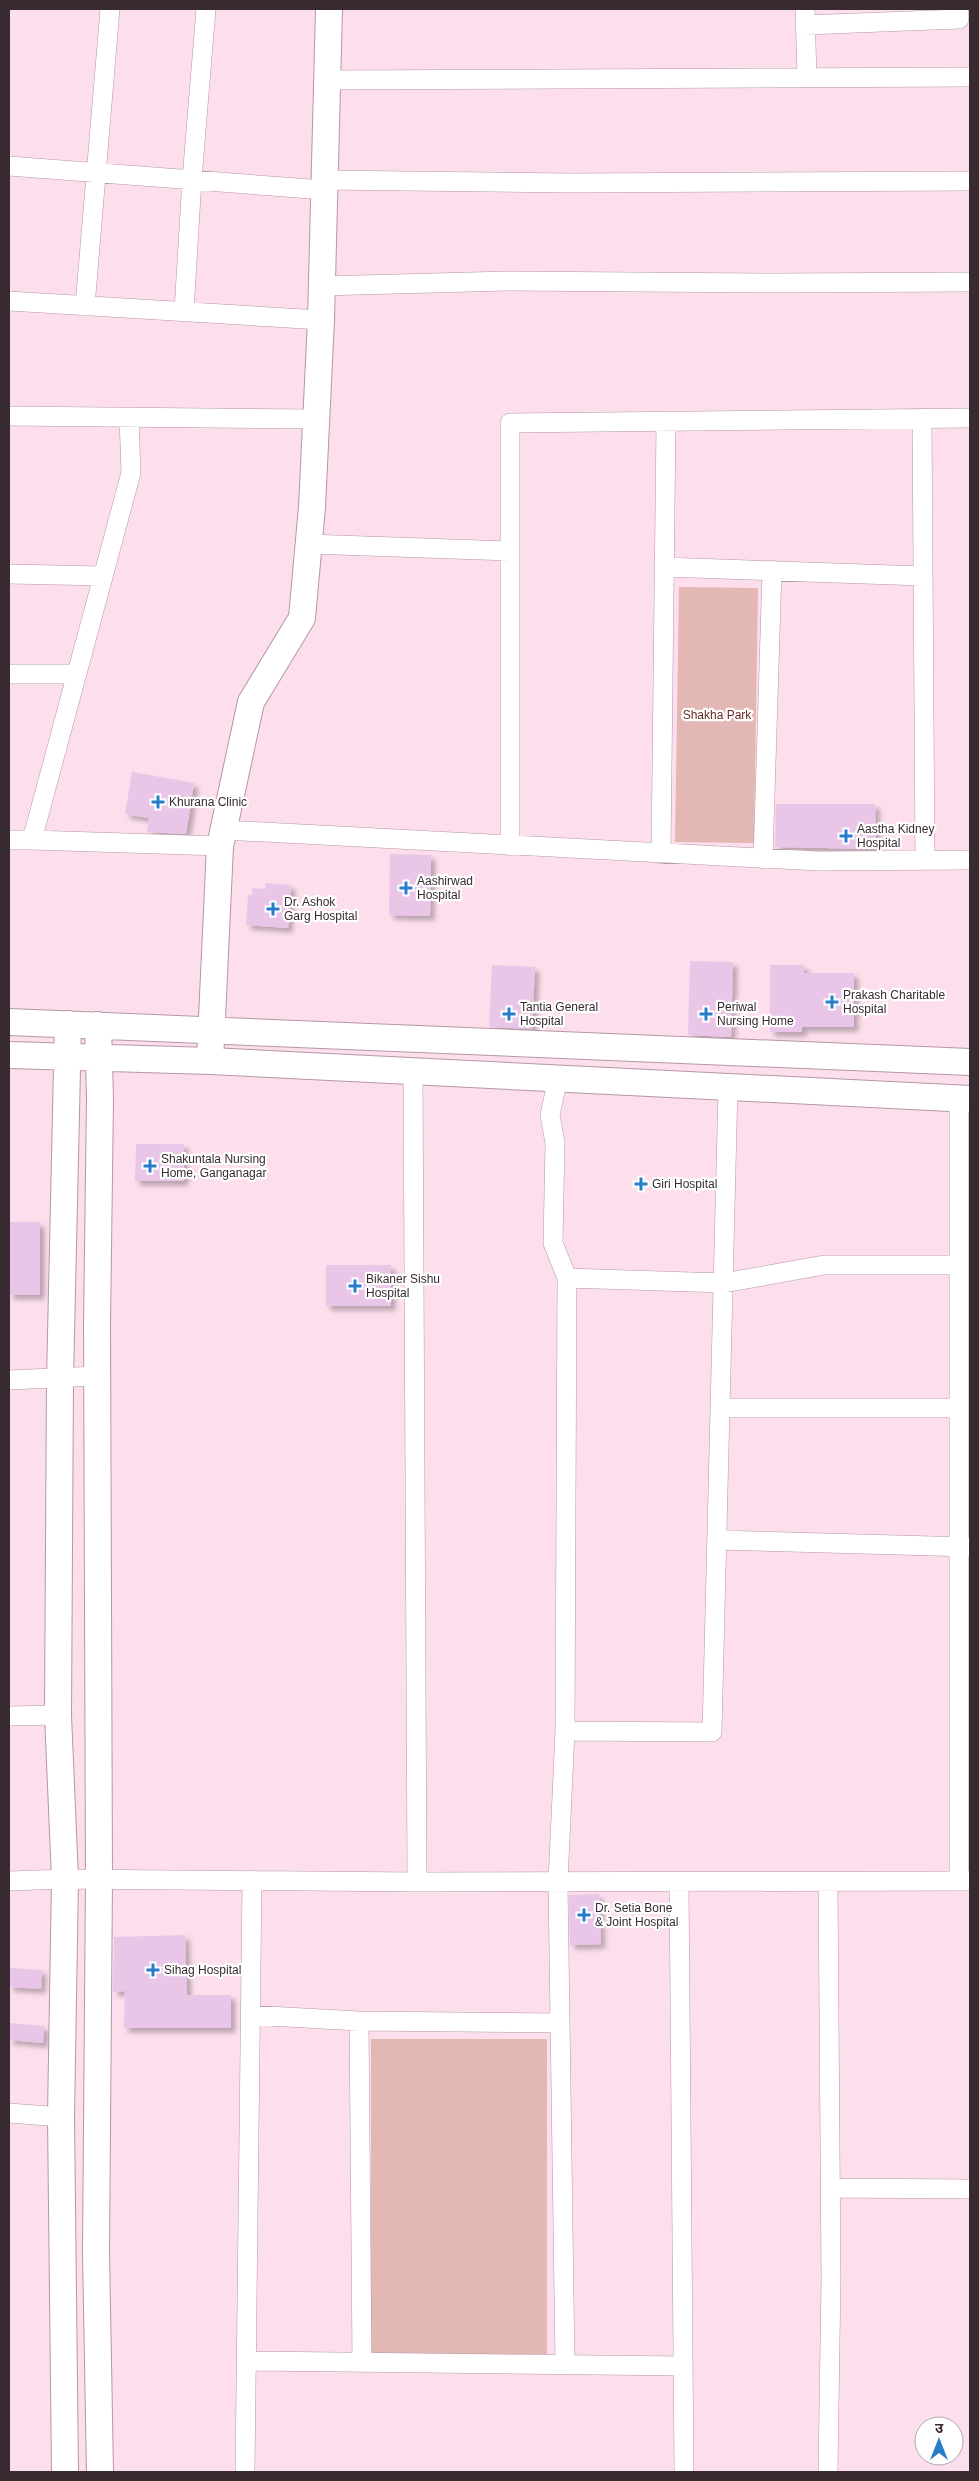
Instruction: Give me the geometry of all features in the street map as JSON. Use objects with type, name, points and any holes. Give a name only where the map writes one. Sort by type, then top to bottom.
[{"type":"street","points":[[85,306],[110,9]]},
{"type":"street","points":[[184,311],[192,179],[206,9]]},
{"type":"street","points":[[210,1061],[222,838],[251,702],[302,618],[321,320],[328,9]]},
{"type":"street","points":[[806,78],[805,17],[963,16]]},
{"type":"street","points":[[327,80],[970,77]]},
{"type":"street","points":[[9,166],[192,179],[324,185],[970,181]]},
{"type":"street","points":[[322,286],[507,281],[970,282]]},
{"type":"street","points":[[9,301],[321,320]]},
{"type":"street","points":[[9,416],[316,419]]},
{"type":"street","points":[[32,840],[131,473],[129,417]]},
{"type":"street","points":[[922,418],[925,861]]},
{"type":"street","points":[[510,846],[510,423],[970,418]]},
{"type":"street","points":[[661,854],[666,422]]},
{"type":"street","points":[[308,544],[510,551]]},
{"type":"street","points":[[664,567],[923,576]]},
{"type":"street","points":[[763,859],[772,570]]},
{"type":"street","points":[[9,574],[103,576]]},
{"type":"street","points":[[9,674],[77,674]]},
{"type":"street","points":[[9,840],[222,838],[510,846],[818,861],[970,860]]},
{"type":"street","points":[[9,1022],[970,1062]]},
{"type":"street","points":[[66,2472],[61,2117],[65,1879],[58,1715],[60,1379],[68,1024]]},
{"type":"street","points":[[98,1025],[99,1879],[96,2252],[100,2472]]},
{"type":"street","points":[[9,1055],[210,1061],[965,1099],[958,1265],[958,1408],[964,1547],[964,1881],[417,1882],[99,1879],[9,1881]]},
{"type":"street","points":[[414,1071],[417,1882]]},
{"type":"street","points":[[558,1078],[550,1115],[555,1144],[554,1243],[567,1278],[565,1731],[558,1882],[564,2365]]},
{"type":"street","points":[[565,1731],[712,1732],[728,1087]]},
{"type":"street","points":[[567,1278],[724,1283],[824,1264],[958,1265]]},
{"type":"street","points":[[9,1380],[97,1376]]},
{"type":"street","points":[[721,1408],[958,1408]]},
{"type":"street","points":[[717,1540],[964,1547]]},
{"type":"street","points":[[9,1716],[58,1715]]},
{"type":"street","points":[[244,2472],[252,1880]]},
{"type":"street","points":[[679,1882],[684,2472]]},
{"type":"street","points":[[828,1882],[830,2188],[828,2472]]},
{"type":"street","points":[[251,2015],[359,2021],[560,2023]]},
{"type":"street","points":[[359,2021],[362,2362]]},
{"type":"street","points":[[9,2113],[61,2117]]},
{"type":"street","points":[[830,2188],[970,2189]]},
{"type":"street","points":[[246,2361],[684,2366]]},
{"type":"green space","name":"Shakha Park","points":[[679,587],[758,588],[754,843],[675,842]]},
{"type":"green space","points":[[371,2039],[547,2039],[547,2354],[371,2354]]},
{"type":"building","points":[[132,772],[194,783],[186,834],[147,832],[149,818],[125,814]]},
{"type":"building","points":[[776,804],[875,804],[876,849],[775,847]]},
{"type":"building","points":[[390,854],[431,855],[430,916],[389,915]]},
{"type":"building","points":[[266,883],[291,885],[288,928],[246,925],[248,895],[252,895],[252,888],[265,889]]},
{"type":"building","points":[[690,961],[733,962],[731,1037],[688,1035]]},
{"type":"building","points":[[492,965],[535,967],[532,1029],[489,1027]]},
{"type":"building","points":[[770,965],[804,965],[804,973],[854,973],[854,1027],[802,1027],[802,1032],[770,1032]]},
{"type":"building","points":[[136,1144],[184,1144],[184,1181],[135,1181]]},
{"type":"building","points":[[9,1222],[40,1222],[40,1295],[9,1295]]},
{"type":"building","points":[[326,1265],[391,1265],[391,1306],[326,1306]]},
{"type":"building","points":[[599,1894],[601,1944],[570,1945],[569,1895]]},
{"type":"building","points":[[185,1935],[187,1995],[231,1995],[231,2028],[124,2028],[125,1991],[113,1992],[114,1937]]},
{"type":"building","points":[[9,1968],[42,1970],[41,1989],[9,1987]]},
{"type":"building","points":[[9,2023],[44,2026],[43,2043],[9,2040]]},
{"type":"place","name":"Khurana Clinic","points":[[158,802]]},
{"type":"place","name":"Aastha Kidney Hospital","points":[[846,836]]},
{"type":"place","name":"Aashirwad Hospital","points":[[406,888]]},
{"type":"place","name":"Dr. Ashok Garg Hospital","points":[[273,909]]},
{"type":"place","name":"Prakash Charitable Hospital","points":[[832,1002]]},
{"type":"place","name":"Tantia General Hospital","points":[[509,1014]]},
{"type":"place","name":"Periwal Nursing Home","points":[[706,1014]]},
{"type":"place","name":"Shakuntala Nursing Home, Ganganagar","points":[[150,1166]]},
{"type":"place","name":"Giri Hospital","points":[[641,1184]]},
{"type":"place","name":"Bikaner Sishu Hospital","points":[[355,1286]]},
{"type":"place","name":"Dr. Setia Bone & Joint Hospital","points":[[584,1915]]},
{"type":"place","name":"Sihag Hospital","points":[[153,1970]]}]
